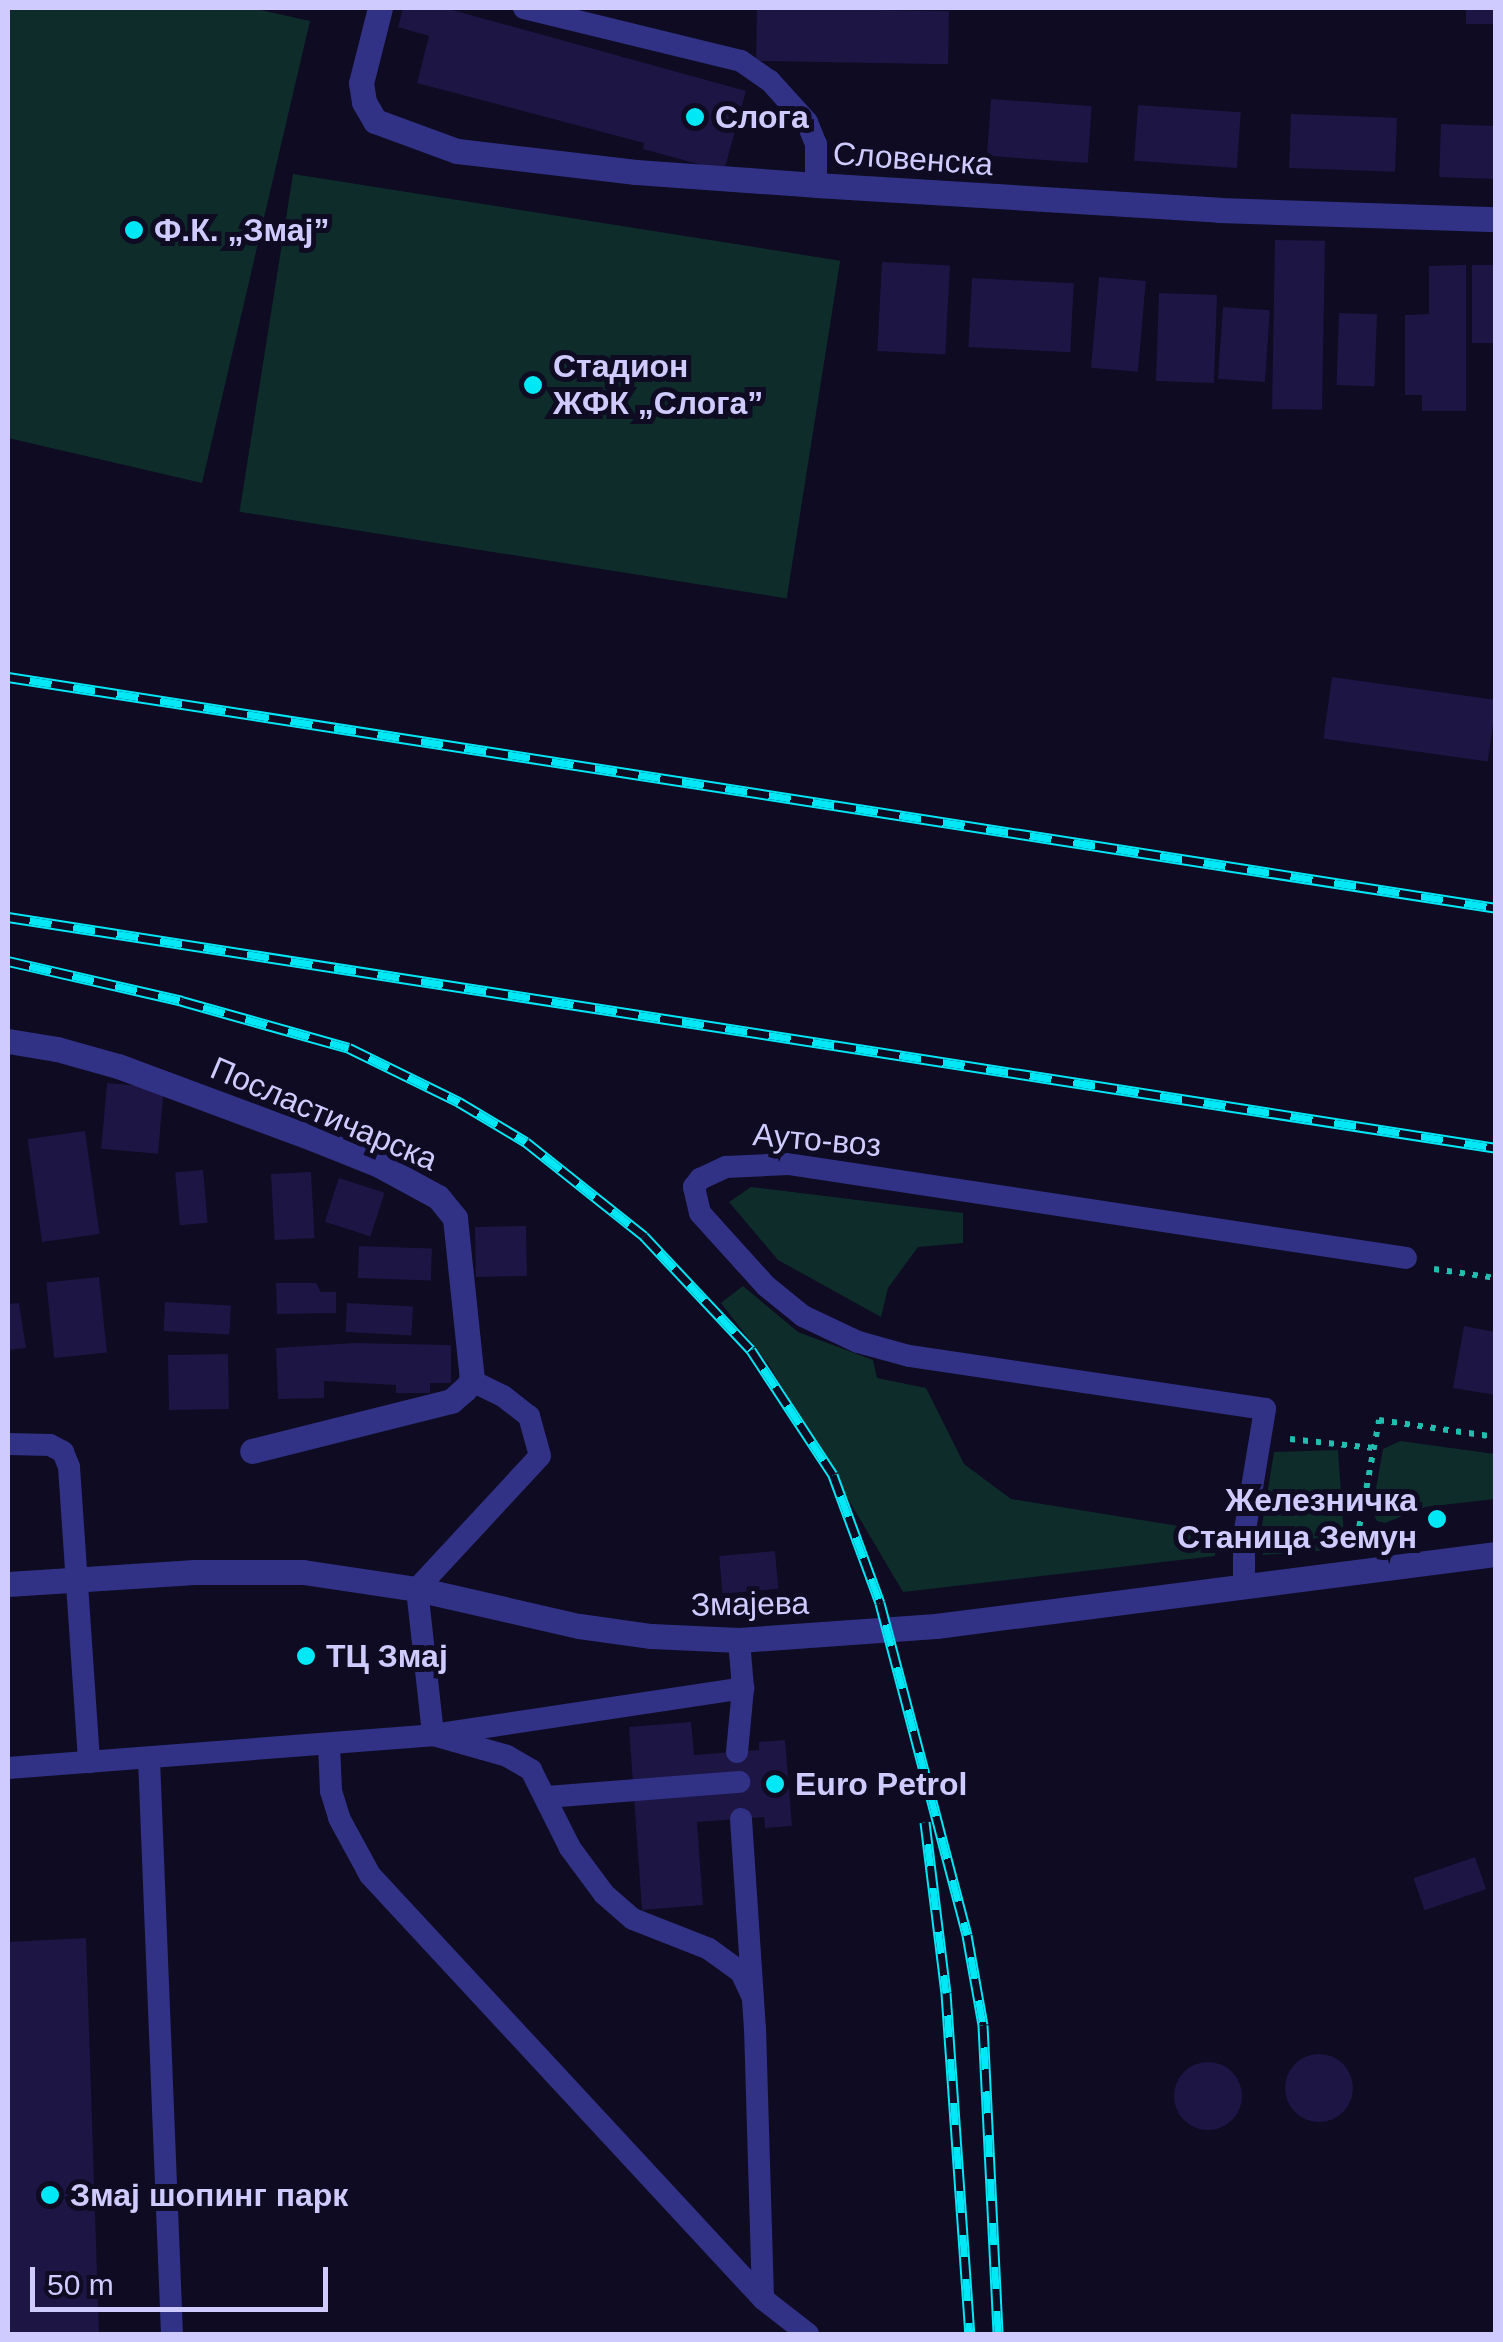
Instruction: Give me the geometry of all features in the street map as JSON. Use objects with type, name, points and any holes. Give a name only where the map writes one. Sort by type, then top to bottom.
[{"type":"street","name":"Словенска","points":[[380,8],[361,82],[364,102],[375,120],[457,150],[636,172],[816,186],[1219,210],[1496,220]]},
{"type":"street","name":"Посластичарска","points":[[8,1041],[57,1048],[118,1066],[379,1165],[438,1196],[455,1218],[472,1381]]},
{"type":"street","points":[[252,1452],[452,1401],[472,1381]]},
{"type":"street","name":"Змајева","points":[[8,1584],[75,1578],[303,1572],[417,1589],[579,1626],[652,1636],[738,1640],[936,1626],[1496,1554]]},
{"type":"lane","points":[[524,8],[740,61],[770,81],[807,122],[816,144],[816,186]]},
{"type":"lane","name":"Ауто-воз","points":[[1244,1588],[1244,1536],[1265,1409],[909,1356],[858,1342],[803,1316],[766,1286],[700,1213],[693,1198],[694,1188],[700,1179],[726,1166],[788,1164],[1406,1258]]},
{"type":"lane","points":[[433,1735],[417,1589],[540,1456],[529,1416],[504,1396],[472,1381]]},
{"type":"lane","points":[[8,1444],[42,1442],[63,1452],[69,1467],[89,1762]]},
{"type":"lane","points":[[738,1640],[744,1688],[738,1752]]},
{"type":"lane","points":[[8,1768],[433,1735],[744,1688]]},
{"type":"lane","points":[[433,1735],[507,1756],[532,1770],[570,1848],[604,1894],[633,1919],[709,1949],[741,1972],[752,1996]]},
{"type":"lane","points":[[330,1745],[331,1791],[339,1818],[370,1875],[764,2299],[808,2334]]},
{"type":"lane","points":[[149,1758],[172,2334]]},
{"type":"lane","points":[[547,1797],[739,1782]]},
{"type":"lane","points":[[741,1819],[764,2299]]},
{"type":"path","points":[[1406,1258],[1405,1265],[1496,1278]]},
{"type":"path","points":[[1355,1550],[1379,1420],[1496,1437]]},
{"type":"path","points":[[1274,1438],[1374,1448]]},
{"type":"green space","name":"Ф.К. „Змај”","points":[[8,8],[252,8],[310,21],[202,483],[8,438]]},
{"type":"green space","name":"Стадион ЖФК „Слога”","points":[[293,174],[840,261],[787,598],[239,512]]},
{"type":"green space","points":[[751,1187],[963,1213],[963,1243],[918,1247],[888,1288],[881,1317],[778,1260],[729,1202]]},
{"type":"green space","points":[[743,1286],[798,1332],[873,1360],[877,1378],[926,1388],[964,1464],[1011,1499],[1216,1532],[1215,1556],[903,1592],[769,1365],[721,1303]]},
{"type":"green space","points":[[1400,1441],[1495,1454],[1495,1499],[1425,1507],[1385,1523],[1377,1521],[1372,1511],[1383,1449]]},
{"type":"green space","points":[[1338,1450],[1345,1549],[1263,1555],[1261,1532],[1274,1452]]},
{"type":"building","points":[[403,8],[445,8],[746,91],[724,171],[643,149],[644,143],[417,83],[429,36],[398,27]]},
{"type":"building","points":[[757,8],[949,11],[948,64],[756,61]]},
{"type":"building","points":[[1466,8],[1496,8],[1496,24],[1466,24]]},
{"type":"building","points":[[991,99],[1092,106],[1088,163],[987,156]]},
{"type":"building","points":[[1138,105],[1241,112],[1237,168],[1134,161]]},
{"type":"building","points":[[1291,114],[1397,118],[1395,172],[1289,168]]},
{"type":"building","points":[[1441,124],[1496,126],[1494,179],[1439,177]]},
{"type":"building","points":[[1275,240],[1325,241],[1322,410],[1272,409]]},
{"type":"building","points":[[882,262],[950,266],[945,354],[877,351]]},
{"type":"building","points":[[1466,265],[1466,411],[1422,411],[1422,395],[1405,395],[1405,315],[1429,314],[1429,266]]},
{"type":"building","points":[[1472,265],[1496,265],[1496,343],[1472,343]]},
{"type":"building","points":[[1099,277],[1146,281],[1138,372],[1091,368]]},
{"type":"building","points":[[972,278],[1074,283],[1070,352],[968,347]]},
{"type":"building","points":[[1159,293],[1217,295],[1214,383],[1156,381]]},
{"type":"building","points":[[1223,307],[1270,310],[1265,382],[1218,379]]},
{"type":"building","points":[[1339,313],[1377,314],[1374,386],[1336,385]]},
{"type":"building","points":[[1332,677],[1496,700],[1488,761],[1323,738]]},
{"type":"building","points":[[107,1083],[164,1088],[158,1154],[101,1149]]},
{"type":"building","points":[[85,1131],[99,1234],[42,1242],[28,1139]]},
{"type":"building","points":[[203,1170],[208,1223],[180,1225],[175,1172]]},
{"type":"building","points":[[311,1172],[314,1238],[275,1240],[271,1174]]},
{"type":"building","points":[[339,1178],[385,1193],[370,1237],[325,1222]]},
{"type":"building","points":[[526,1226],[527,1276],[476,1277],[475,1227]]},
{"type":"building","points":[[359,1246],[432,1249],[431,1281],[358,1278]]},
{"type":"building","points":[[99,1277],[107,1353],[54,1358],[46,1283]]},
{"type":"building","points":[[276,1283],[316,1283],[321,1292],[336,1292],[336,1313],[277,1314]]},
{"type":"building","points":[[165,1302],[231,1305],[229,1334],[163,1331]]},
{"type":"building","points":[[19,1303],[26,1348],[8,1350],[8,1304]]},
{"type":"building","points":[[347,1303],[413,1306],[411,1335],[345,1332]]},
{"type":"building","points":[[1464,1326],[1496,1332],[1496,1395],[1453,1388]]},
{"type":"building","points":[[355,1343],[451,1345],[451,1383],[430,1383],[430,1393],[396,1393],[396,1385],[324,1381],[324,1398],[278,1399],[276,1348]]},
{"type":"building","points":[[228,1354],[229,1409],[169,1410],[168,1355]]},
{"type":"building","points":[[775,1551],[778,1589],[723,1594],[719,1556]]},
{"type":"building","points":[[691,1722],[694,1755],[759,1750],[759,1742],[785,1740],[792,1826],[765,1828],[764,1817],[697,1822],[703,1905],[642,1910],[629,1727]]},
{"type":"building","points":[[1475,1857],[1486,1889],[1425,1910],[1414,1878]]},
{"type":"building","name":"Змај шопинг парк","points":[[86,1938],[99,2334],[8,2334],[8,1942]]},
{"type":"building","points":[[1319,2054],[1343,2064],[1353,2088],[1343,2112],[1319,2122],[1295,2112],[1285,2088],[1295,2064]]},
{"type":"building","points":[[1208,2062],[1232,2072],[1242,2096],[1232,2120],[1208,2130],[1184,2120],[1174,2096],[1184,2072]]},
{"type":"railway","points":[[8,677],[1496,908]]},
{"type":"railway","points":[[8,917],[1496,1148]]},
{"type":"railway","points":[[8,961],[182,1001],[349,1048],[459,1102],[526,1142],[644,1236],[751,1350],[833,1475],[880,1603],[967,1935],[983,2025],[998,2334]]},
{"type":"railway","points":[[925,1822],[946,1993],[970,2334]]},
{"type":"place","name":"Слога","points":[[695,117]]},
{"type":"place","name":"Ф.К. „Змај”","points":[[134,230]]},
{"type":"place","name":"Стадион ЖФК „Слога”","points":[[533,385]]},
{"type":"place","name":"Железничка Станица Земун","points":[[1437,1519]]},
{"type":"place","name":"ТЦ Змај","points":[[306,1656]]},
{"type":"place","name":"Euro Petrol","points":[[775,1784]]},
{"type":"place","name":"Змај шопинг парк","points":[[50,2195]]}]
